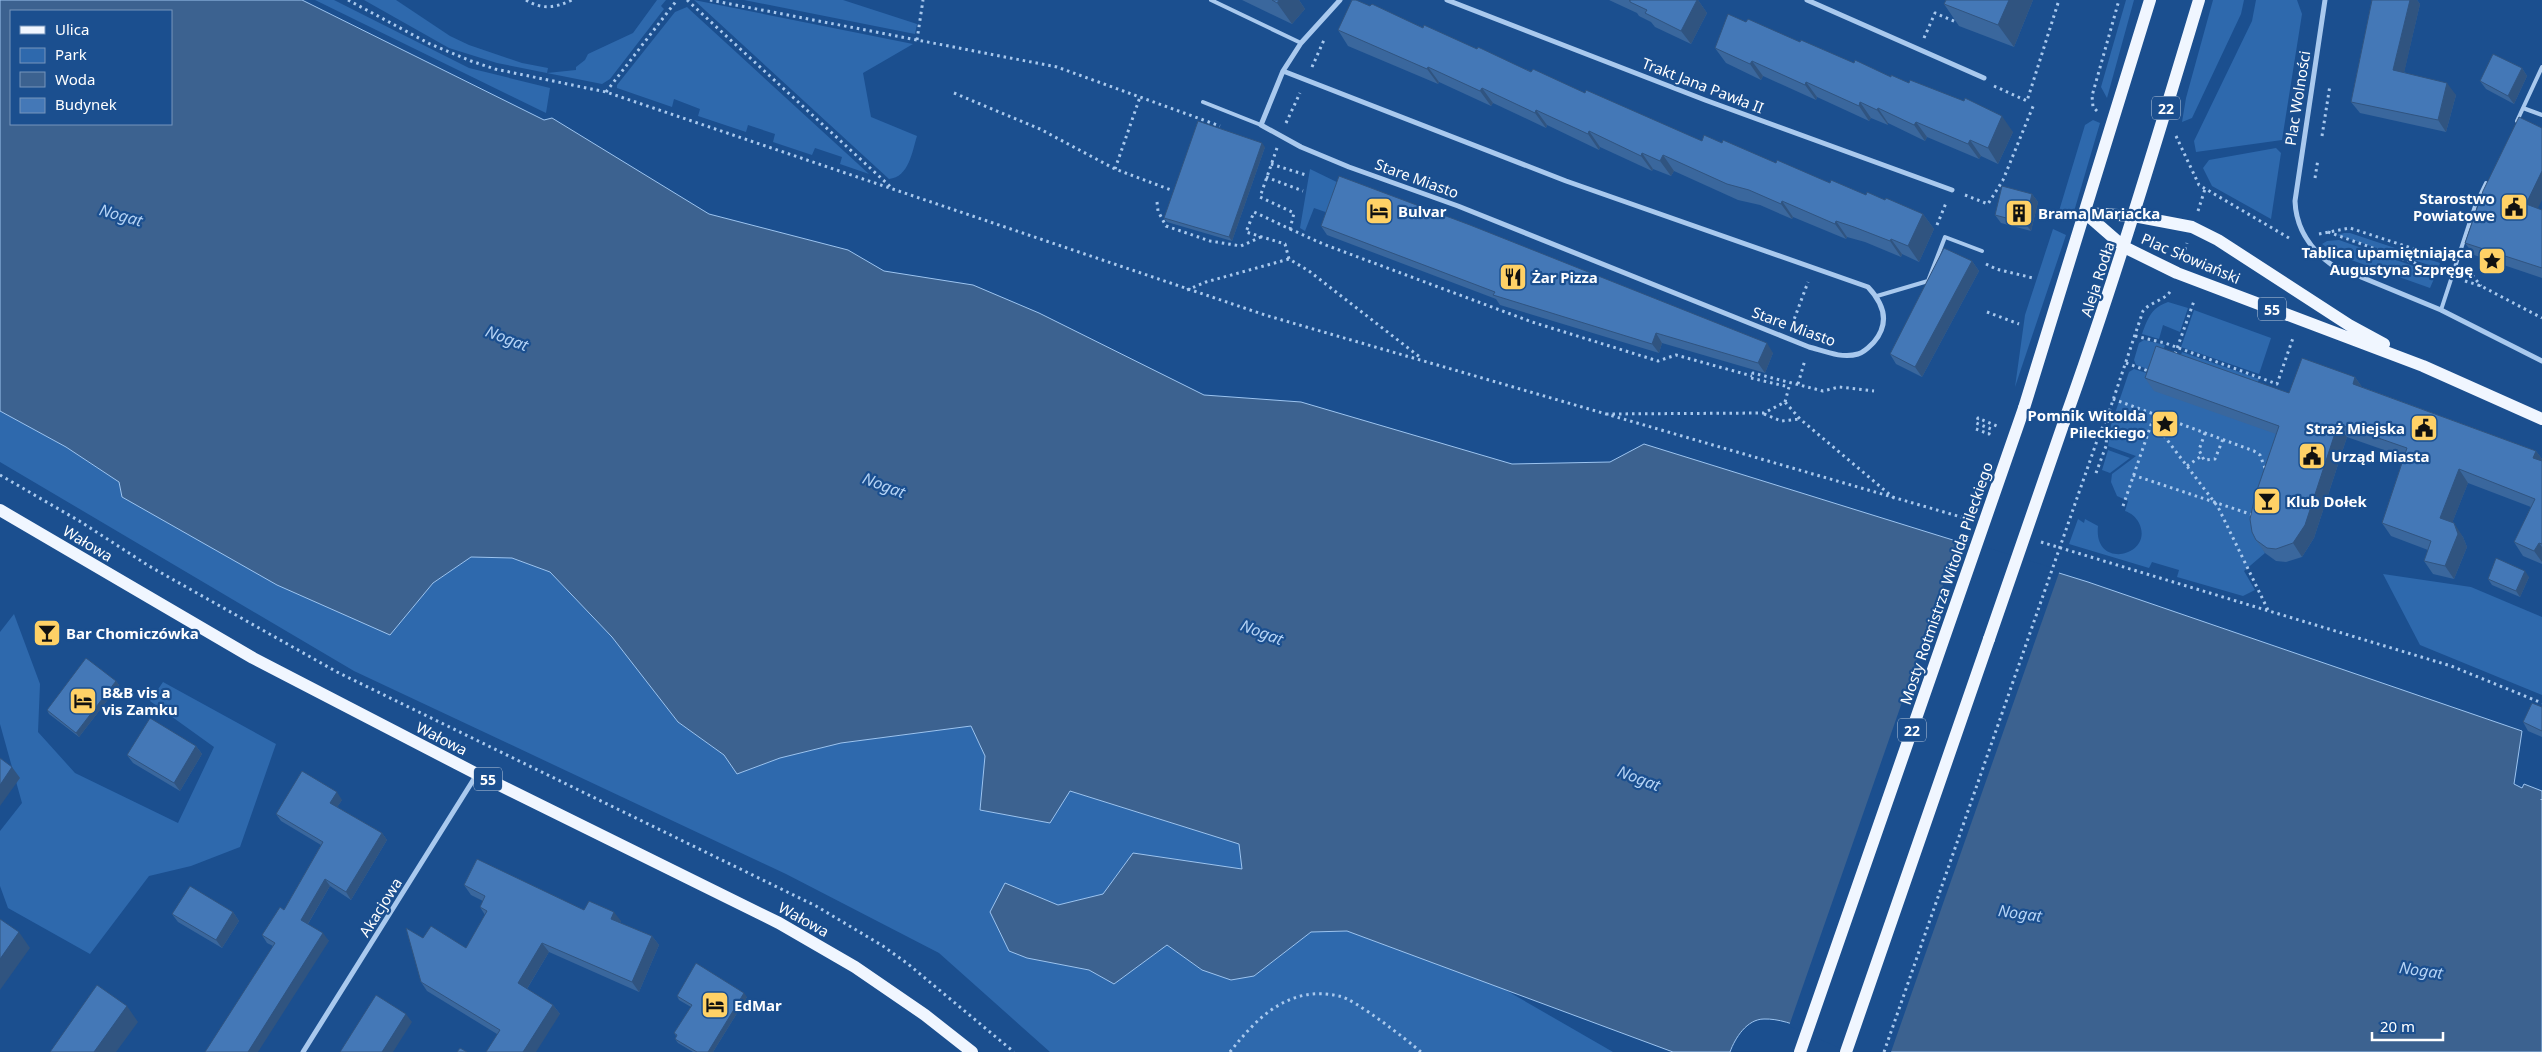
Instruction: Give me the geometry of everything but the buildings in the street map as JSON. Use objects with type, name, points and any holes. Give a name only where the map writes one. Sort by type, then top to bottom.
[{"type":"main road","name":"Aleja Rodła","points":[[2024,408],[2150,0]]},
{"type":"main road","name":"Aleja Rodła","points":[[1846,1052],[2104,310],[2199,0]]},
{"type":"main road","name":"Plac Słowiański","points":[[2085,213],[2134,216],[2192,227],[2218,240],[2349,325],[2423,366]]},
{"type":"main road","name":"Plac Słowiański","points":[[2085,213],[2124,247],[2177,273],[2423,366],[2542,419]]},
{"type":"main road","name":"Mosty Rotmistrza Witolda Pileckiego","points":[[1800,1052],[2024,408]]},
{"type":"main road","name":"Wałowa","points":[[0,510],[253,658],[477,774],[779,923],[855,967],[925,1015],[972,1052]]},
{"type":"street","points":[[1261,125],[1283,71],[1301,43],[1340,0]]},
{"type":"street","name":"Trakt Jana Pawła II","points":[[1447,0],[1705,100],[1952,190]]},
{"type":"street","points":[[1807,0],[1984,78]]},
{"type":"street","name":"Plac Wolności","points":[[2325,0],[2295,201],[2295,217],[2305,238],[2317,254],[2332,265],[2441,310]]},
{"type":"street","points":[[1283,71],[1566,181],[1868,287],[1877,296]]},
{"type":"street","name":"Stare Miasto","points":[[1261,125],[1317,154],[1467,210],[1787,340],[1809,347],[1842,356],[1859,354],[1869,347],[1880,334],[1885,320],[1877,296]]},
{"type":"street","points":[[2441,310],[2542,361]]},
{"type":"street","name":"Akacjowa","points":[[304,1052],[477,774]]},
{"type":"lane","points":[[1210,0],[1301,43]]},
{"type":"lane","points":[[2514,126],[2542,67]]},
{"type":"lane","points":[[1203,102],[1261,125]]},
{"type":"lane","points":[[2523,108],[2542,115]]},
{"type":"lane","points":[[2441,310],[2475,206],[2488,179]]},
{"type":"lane","points":[[1877,296],[1928,281],[1945,237],[1982,251]]},
{"type":"path","points":[[348,0],[430,44],[471,61],[503,71],[606,92],[1187,290],[1601,414],[1782,464],[1973,521]]},
{"type":"path","points":[[526,0],[543,8],[572,0]]},
{"type":"path","points":[[606,92],[677,0]]},
{"type":"path","points":[[687,0],[894,190]]},
{"type":"path","points":[[710,0],[1057,68],[1225,128]]},
{"type":"path","points":[[917,40],[922,0]]},
{"type":"path","points":[[1984,78],[1992,85],[2027,101],[2059,0]]},
{"type":"path","points":[[1919,49],[1935,13],[1956,22],[1959,15]]},
{"type":"path","points":[[2321,140],[2330,85]]},
{"type":"path","points":[[954,93],[1040,129],[1115,170],[1171,190]]},
{"type":"path","points":[[1115,170],[1140,97]]},
{"type":"path","points":[[1937,226],[1952,190],[1988,204],[2003,180],[2034,104]]},
{"type":"path","points":[[1270,144],[1277,148]]},
{"type":"path","points":[[1275,154],[1260,197],[1294,213],[1290,229]]},
{"type":"path","points":[[2314,186],[2318,156]]},
{"type":"path","points":[[1271,164],[1306,175]]},
{"type":"path","points":[[1266,177],[1303,191]]},
{"type":"path","points":[[1884,1052],[2099,434],[2108,416],[2143,311],[2151,303],[2170,293],[2205,189]]},
{"type":"path","points":[[1157,202],[1158,212],[1166,226],[1210,240],[1242,246],[1262,237]]},
{"type":"path","points":[[1423,360],[1338,294],[1289,259],[1285,244],[1246,232],[1254,212],[1323,244],[1532,322],[1658,361],[1676,355],[1789,387],[1785,402],[1764,413]]},
{"type":"path","points":[[2318,227],[2321,234]]},
{"type":"path","points":[[2481,286],[2465,266],[2350,228],[2327,232],[2481,286],[2542,318]]},
{"type":"path","points":[[1982,251],[1981,262],[1996,269],[2033,278]]},
{"type":"path","points":[[1187,290],[1206,282],[1289,259]]},
{"type":"path","points":[[1787,340],[1813,268]]},
{"type":"path","points":[[2172,361],[2194,301]]},
{"type":"path","points":[[1987,312],[2020,324]]},
{"type":"path","points":[[2135,336],[2177,347],[2277,384],[2293,338]]},
{"type":"path","points":[[1798,384],[1809,347]]},
{"type":"path","points":[[2126,364],[2160,375]]},
{"type":"path","points":[[1752,376],[1753,373],[1822,391],[1839,387],[1874,391]]},
{"type":"path","points":[[2113,400],[2223,439],[2260,455],[2265,472]]},
{"type":"path","points":[[1785,402],[1800,420],[1898,500]]},
{"type":"path","points":[[1601,414],[1764,413],[1782,421],[1800,420]]},
{"type":"path","points":[[2123,506],[2154,414]]},
{"type":"path","points":[[2096,473],[2106,446],[2108,416]]},
{"type":"path","points":[[1976,429],[1989,434],[1991,429],[1976,423],[1978,418],[2000,427]]},
{"type":"path","points":[[2152,420],[2215,503],[2255,580],[2268,611]]},
{"type":"path","points":[[2205,433],[2199,450],[2200,457],[2204,460],[2212,461],[2223,439]]},
{"type":"path","points":[[2187,466],[2200,457]]},
{"type":"path","points":[[0,475],[81,522],[148,566],[337,672],[816,906],[883,946],[908,964],[1014,1052]]},
{"type":"path","points":[[2133,475],[2253,515],[2256,506]]},
{"type":"path","points":[[2037,541],[2451,666],[2542,703]]},
{"type":"path","points":[[1230,1052],[1262,1016],[1270,1010],[1287,999],[1316,994],[1341,996],[1402,1036],[1421,1052]]},
{"type":"green space","points":[[315,0],[334,0],[469,68],[550,88],[546,113]]},
{"type":"green space","points":[[364,0],[396,0],[450,36],[469,45],[522,63],[548,68],[547,73],[497,63],[449,48]]},
{"type":"green space","points":[[657,0],[666,0],[661,6],[664,9],[610,79],[602,84],[547,73],[576,70],[576,67],[585,60],[588,54],[633,33]]},
{"type":"green space","points":[[694,0],[913,44],[863,73],[871,117],[917,136],[909,163],[901,174],[889,179]]},
{"type":"green space","points":[[744,0],[843,0],[917,24],[915,34]]},
{"type":"green space","points":[[2126,0],[2134,0],[2107,98],[2101,87]]},
{"type":"green space","points":[[2213,0],[2244,0],[2241,14],[2192,118],[2182,122],[2186,98]]},
{"type":"green space","points":[[2256,0],[2297,0],[2302,14],[2282,140],[2196,152],[2194,141],[2252,21]]},
{"type":"green space","points":[[687,7],[869,174],[840,164],[842,157],[815,148],[812,155],[773,142],[775,134],[748,125],[746,132],[698,116],[700,109],[674,99],[672,107],[617,88],[617,85],[675,12]]},
{"type":"green space","points":[[2093,120],[2100,123],[2073,215],[2059,211],[2085,125]]},
{"type":"green space","points":[[2276,148],[2281,153],[2271,219],[2212,186],[2203,168],[2209,160]]},
{"type":"green space","points":[[1310,169],[1345,186],[1334,215],[1314,208],[1305,231],[1300,228]]},
{"type":"green space","points":[[2053,229],[2066,235],[2015,387],[2025,315]]},
{"type":"green space","points":[[2350,233],[2440,263],[2438,268],[2337,235]]},
{"type":"green space","points":[[2339,240],[2436,274],[2430,288],[2340,256],[2322,244],[2327,241]]},
{"type":"green space","points":[[2168,302],[2188,308],[2180,332],[2163,325],[2159,339],[2142,334],[2148,318],[2158,307]]},
{"type":"green space","points":[[2194,310],[2271,338],[2259,374],[2181,347]]},
{"type":"green space","points":[[2144,340],[2165,345],[2161,357],[2160,373],[2136,365],[2134,360],[2139,343]]},
{"type":"green space","points":[[2182,352],[2259,379],[2257,385],[2178,363]]},
{"type":"green space","points":[[2134,369],[2159,377],[2288,439],[2261,545],[2265,553],[2244,571],[2255,590],[2243,596],[2177,577],[2179,570],[2152,562],[2149,568],[2069,544],[2078,519],[2084,523],[2085,519],[2098,526],[2099,540],[2105,549],[2113,554],[2123,554],[2139,544],[2142,534],[2139,523],[2125,511],[2128,501],[2117,496],[2111,482],[2112,474],[2136,456],[2108,446],[2111,425],[2129,372]]},
{"type":"green space","points":[[0,411],[66,447],[119,482],[122,497],[390,635],[433,583],[471,557],[512,558],[550,572],[612,637],[678,722],[724,755],[737,774],[780,758],[841,743],[971,726],[985,756],[980,810],[1050,823],[1070,791],[1239,844],[1242,869],[1133,853],[1103,894],[1058,905],[1005,884],[1027,958],[1089,970],[1114,984],[1167,945],[1202,970],[1254,976],[1311,932],[1347,931],[1502,988],[1613,1052],[1050,1052],[939,953],[786,874],[354,671],[0,462]]},
{"type":"green space","points":[[2108,450],[2130,458],[2110,473],[2102,470]]},
{"type":"green space","points":[[2383,574],[2471,587],[2542,617],[2542,695],[2420,645]]},
{"type":"green space","points":[[14,614],[40,684],[38,732],[75,773],[178,823],[214,747],[150,701],[163,682],[276,744],[240,847],[191,866],[149,876],[90,954],[8,908],[0,886],[0,831],[22,803],[0,724],[0,632]]},
{"type":"water","name":"Nogat","points":[[0,0],[302,0],[544,120],[552,118],[709,214],[848,250],[884,271],[973,285],[1039,313],[1204,395],[1301,402],[1512,464],[1610,462],[1644,444],[2088,582],[2522,731],[2514,784],[2522,788],[2524,784],[2542,791],[2542,1052],[1855,1052],[1798,1026],[1764,1019],[1752,1022],[1742,1030],[1730,1052],[1673,1052],[1347,931],[1311,932],[1254,976],[1231,980],[1202,970],[1167,945],[1114,984],[1089,970],[1027,958],[1009,951],[990,912],[1005,883],[1058,905],[1103,894],[1133,853],[1242,869],[1239,844],[1070,791],[1050,823],[980,810],[985,756],[971,726],[841,743],[780,758],[737,774],[724,755],[678,722],[612,637],[550,572],[512,558],[471,557],[433,583],[390,635],[277,585],[122,497],[119,482],[66,447],[0,411]]},
{"type":"pier","points":[[1959,539],[2060,570],[1891,1052],[1849,1052],[1789,1026]]},
{"type":"place","name":"Starostwo Powiatowe","points":[[2514,207]]},
{"type":"place","name":"Bulvar","points":[[1379,211]]},
{"type":"place","name":"Brama Mariacka","points":[[2019,213]]},
{"type":"place","name":"Tablica upamiętniająca Augustyna Szpręgę","points":[[2492,261]]},
{"type":"place","name":"Żar Pizza","points":[[1513,277]]},
{"type":"place","name":"Pomnik Witolda Pileckiego","points":[[2165,424]]},
{"type":"place","name":"Straż Miejska","points":[[2424,428]]},
{"type":"place","name":"Urząd Miasta","points":[[2312,456]]},
{"type":"place","name":"Klub Dołek","points":[[2267,501]]},
{"type":"place","name":"Bar Chomiczówka","points":[[47,633]]},
{"type":"place","name":"B&B vis a vis Zamku","points":[[83,701]]},
{"type":"place","name":"EdMar","points":[[715,1005]]}]
